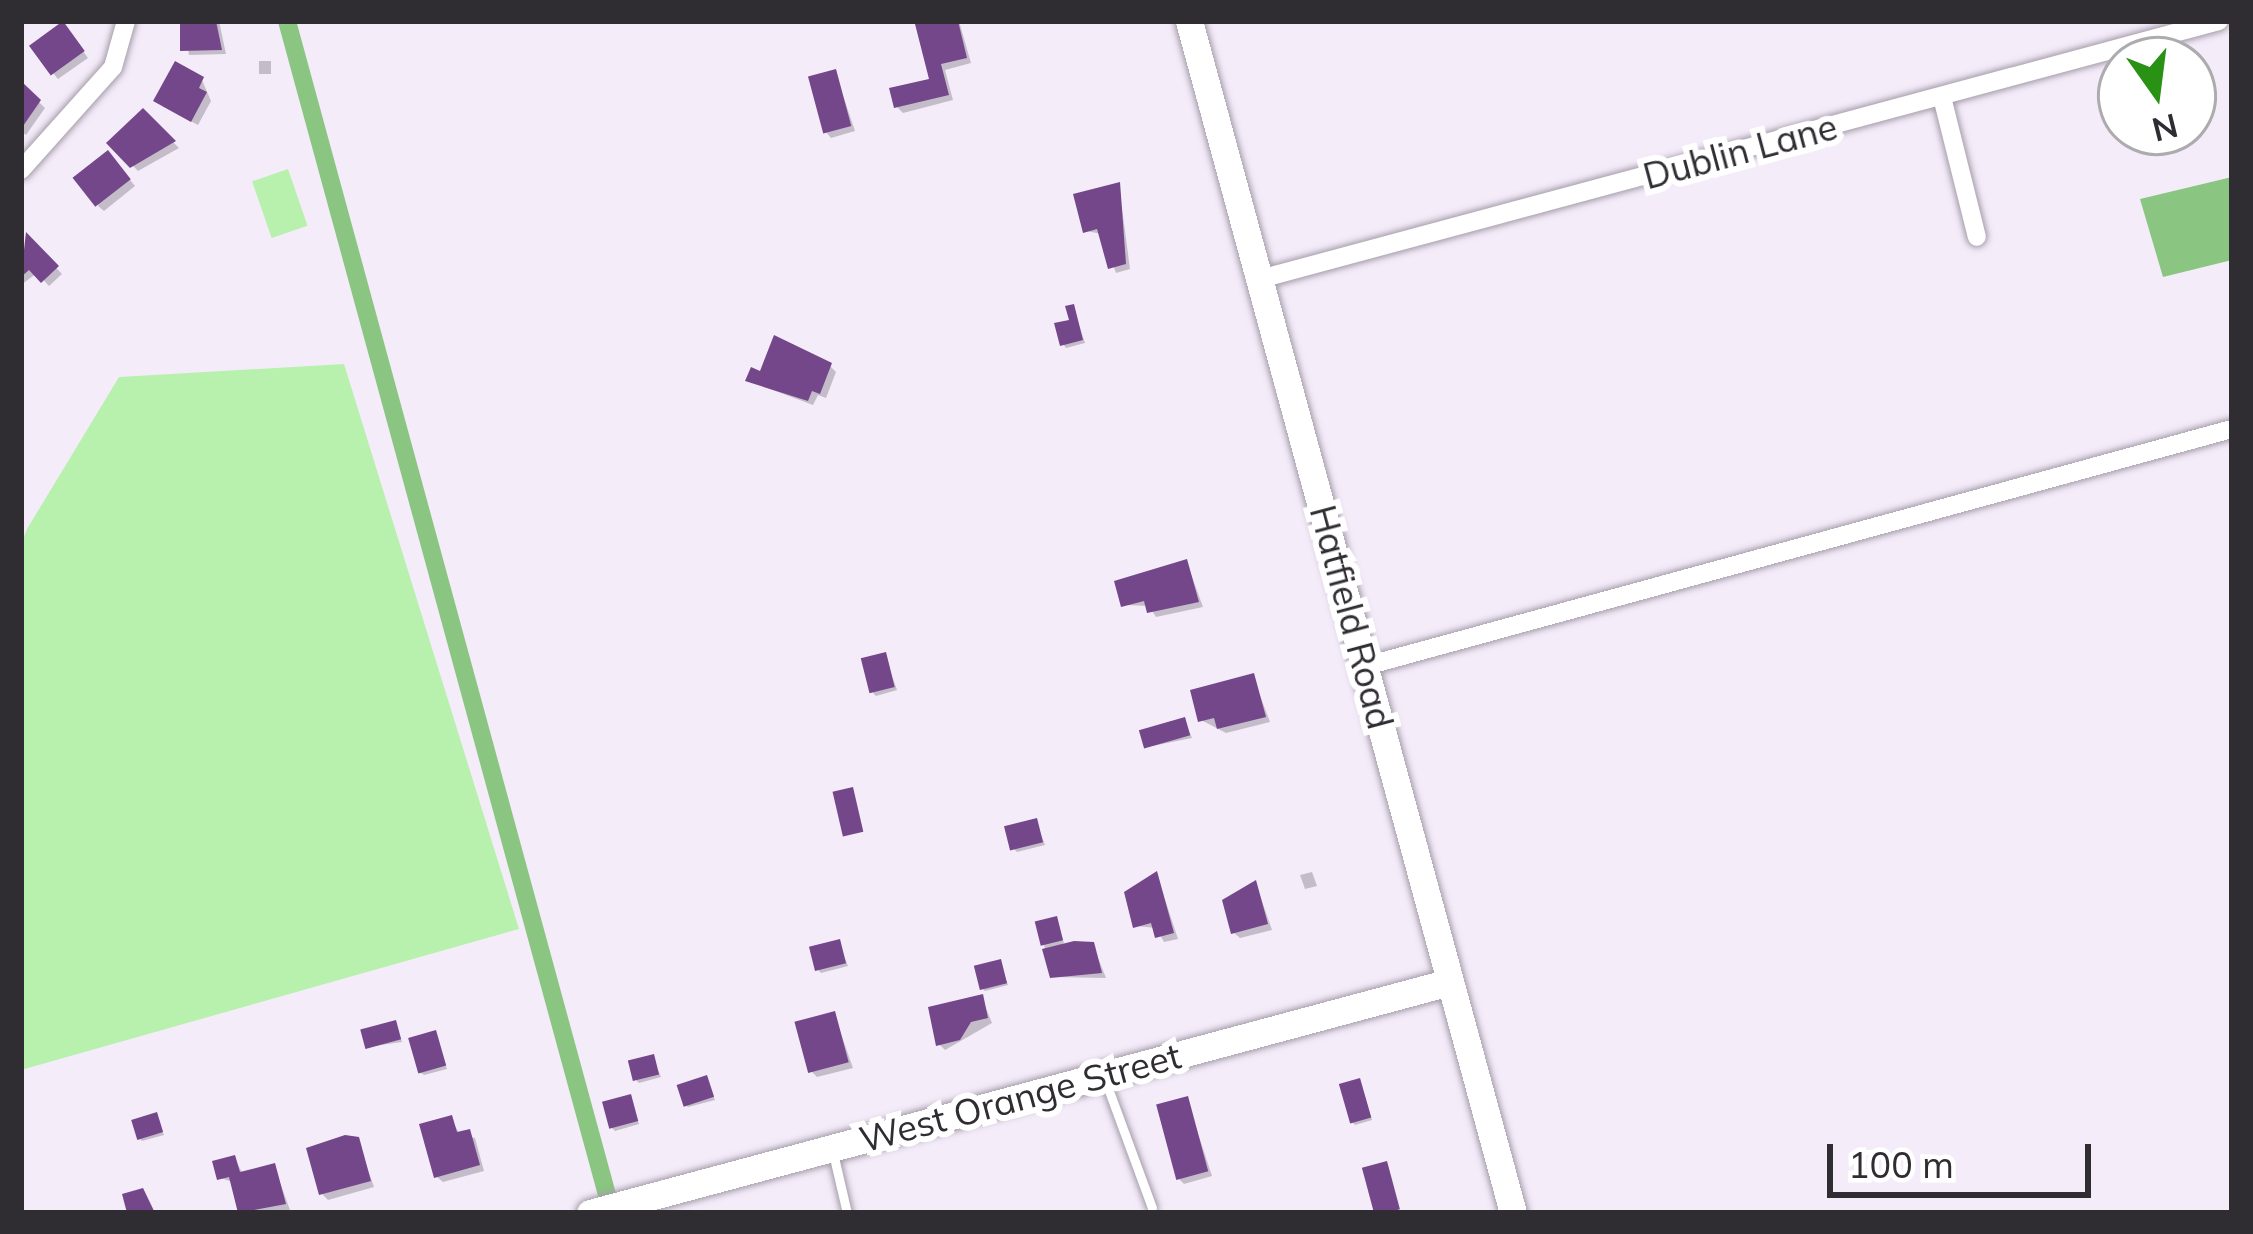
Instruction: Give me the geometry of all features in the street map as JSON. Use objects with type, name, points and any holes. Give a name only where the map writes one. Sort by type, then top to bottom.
[{"type":"street","points":[[21,170],[113,68],[126,21]]},
{"type":"street","name":"Hatfield Road","points":[[1190,21],[1513,1213]]},
{"type":"street","name":"Dublin Lane","points":[[1260,278],[2218,21]]},
{"type":"street","points":[[1942,98],[1977,237]]},
{"type":"street","points":[[1366,666],[2232,429]]},
{"type":"street","name":"West Orange Street","points":[[604,1209],[1450,982]]},
{"type":"lane","points":[[1104,1075],[1152,1208]]},
{"type":"lane","points":[[832,1148],[847,1213]]},
{"type":"shaded area","points":[[288,169],[308,226],[272,238],[252,181]]},
{"type":"shaded area","points":[[2232,177],[2232,260],[2163,277],[2140,199]]},
{"type":"shaded area","points":[[344,364],[519,929],[21,1070],[21,544],[27,529],[119,377]]},
{"type":"building","points":[[63,21],[85,51],[51,76],[29,46]]},
{"type":"building","points":[[180,21],[216,21],[222,50],[180,51]]},
{"type":"building","points":[[958,21],[967,58],[941,64],[949,95],[894,108],[889,88],[929,79],[915,24]]},
{"type":"building","points":[[175,61],[204,77],[199,88],[207,92],[191,122],[153,101]]},
{"type":"building","points":[[836,69],[851,126],[823,133],[808,77]]},
{"type":"building","points":[[21,81],[41,100],[21,129]]},
{"type":"building","points":[[143,108],[176,141],[130,168],[106,143]]},
{"type":"building","points":[[108,150],[131,179],[95,207],[73,178]]},
{"type":"building","points":[[1120,182],[1126,264],[1108,269],[1097,229],[1083,233],[1073,194]]},
{"type":"building","points":[[26,232],[59,266],[41,283],[29,270],[21,277]]},
{"type":"building","points":[[1074,304],[1083,340],[1060,346],[1054,323],[1069,320],[1065,306]]},
{"type":"building","points":[[774,335],[832,363],[820,394],[812,391],[808,401],[745,381],[751,367],[760,371]]},
{"type":"building","points":[[1187,559],[1199,602],[1147,613],[1144,601],[1121,607],[1114,581]]},
{"type":"building","points":[[886,652],[895,687],[869,693],[861,658]]},
{"type":"building","points":[[1254,673],[1266,717],[1217,729],[1214,718],[1198,722],[1190,690]]},
{"type":"building","points":[[1185,717],[1190,735],[1144,748],[1139,730]]},
{"type":"building","points":[[853,787],[863,832],[843,837],[833,792]]},
{"type":"building","points":[[1037,818],[1043,842],[1010,850],[1004,826]]},
{"type":"building","points":[[1157,871],[1174,933],[1155,938],[1151,923],[1133,928],[1124,892]]},
{"type":"building","points":[[1256,880],[1268,924],[1231,934],[1222,900]]},
{"type":"building","points":[[1057,916],[1063,940],[1041,946],[1035,922]]},
{"type":"building","points":[[840,939],[846,963],[815,971],[809,947]]},
{"type":"building","points":[[1074,941],[1094,942],[1102,973],[1050,978],[1042,949]]},
{"type":"building","points":[[1001,959],[1007,983],[980,990],[974,966]]},
{"type":"building","points":[[983,994],[988,1018],[971,1022],[960,1040],[936,1046],[928,1007]]},
{"type":"building","points":[[835,1011],[849,1062],[808,1073],[794,1022]]},
{"type":"building","points":[[396,1020],[401,1039],[365,1049],[360,1030]]},
{"type":"building","points":[[436,1030],[446,1066],[418,1074],[408,1038]]},
{"type":"building","points":[[654,1054],[659,1074],[633,1081],[628,1061]]},
{"type":"building","points":[[707,1075],[714,1097],[684,1107],[677,1085]]},
{"type":"building","points":[[1360,1078],[1371,1117],[1350,1123],[1339,1084]]},
{"type":"building","points":[[631,1094],[638,1121],[609,1129],[602,1102]]},
{"type":"building","points":[[1188,1096],[1208,1171],[1176,1180],[1156,1105]]},
{"type":"building","points":[[157,1112],[163,1132],[137,1140],[131,1120]]},
{"type":"building","points":[[452,1115],[457,1132],[470,1129],[480,1165],[434,1178],[419,1124]]},
{"type":"building","points":[[345,1135],[359,1137],[371,1181],[319,1195],[306,1148]]},
{"type":"building","points":[[235,1155],[240,1172],[275,1163],[286,1204],[238,1213],[229,1177],[217,1180],[212,1161]]},
{"type":"building","points":[[1387,1161],[1400,1209],[1374,1213],[1362,1168]]},
{"type":"building","points":[[143,1188],[155,1213],[127,1213],[122,1194]]},
{"type":"waterway","points":[[287,21],[612,1213]]}]
